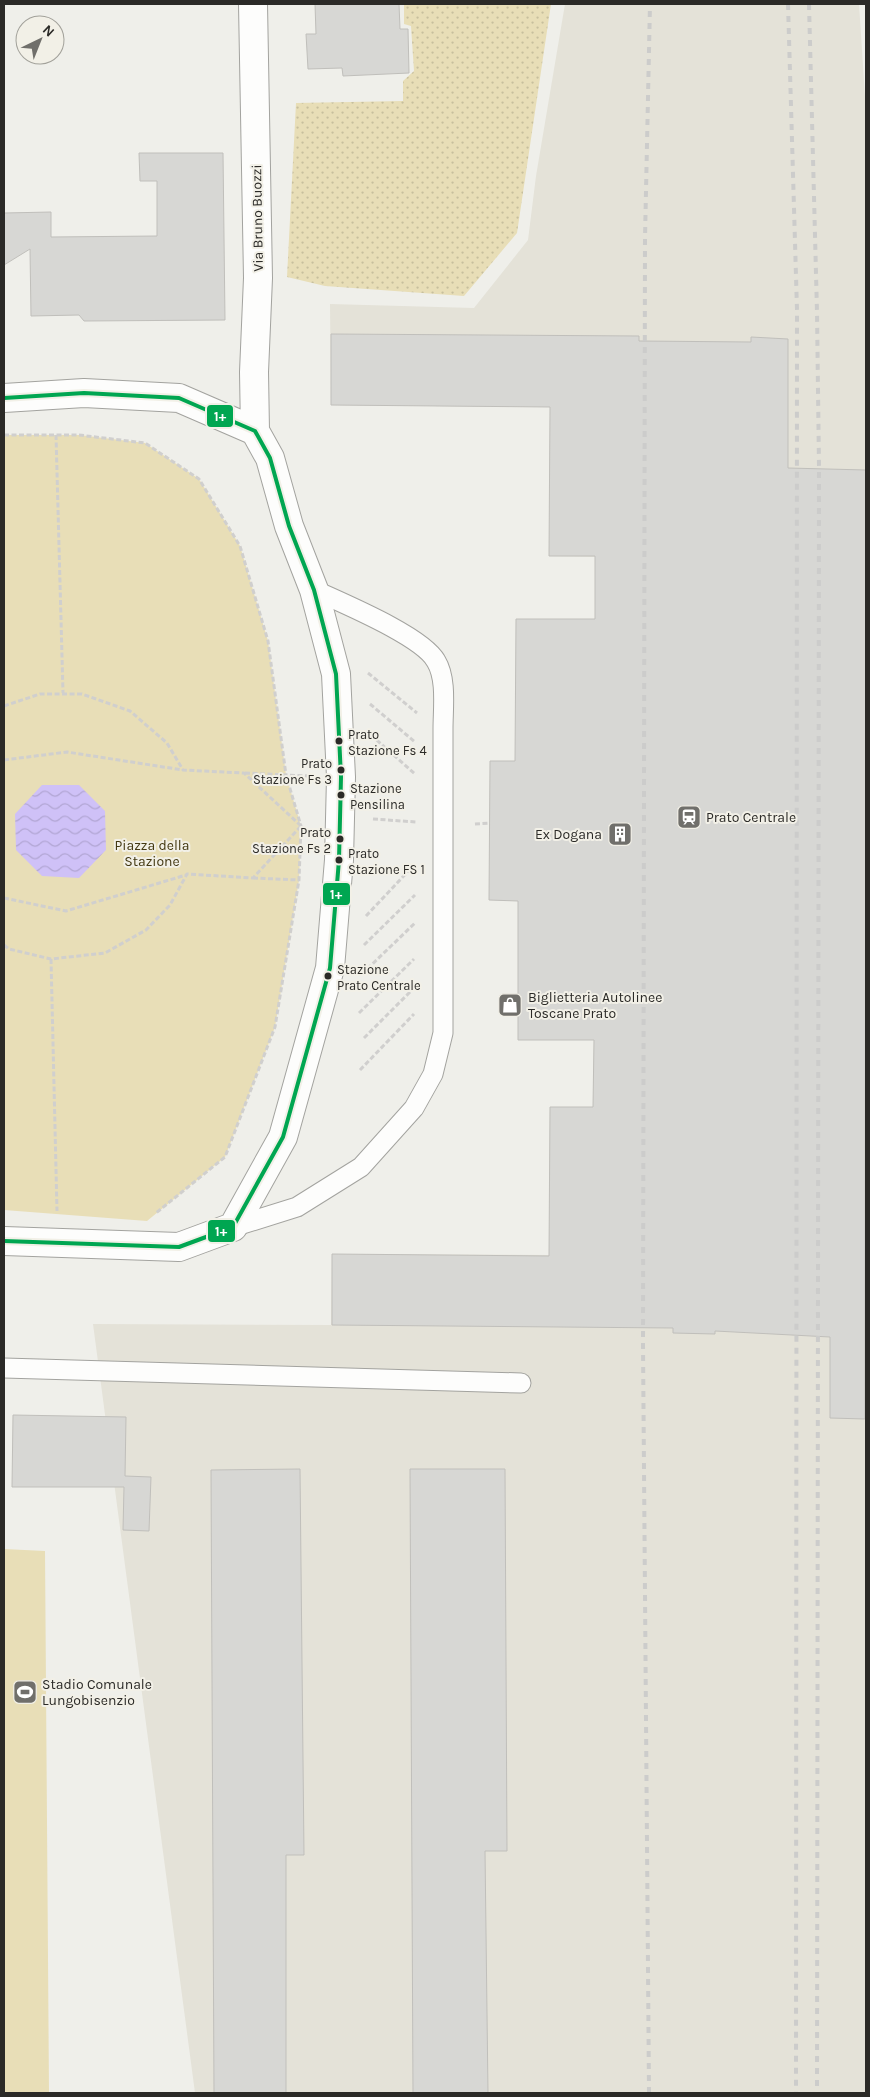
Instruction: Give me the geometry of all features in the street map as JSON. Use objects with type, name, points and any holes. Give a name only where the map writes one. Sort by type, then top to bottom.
[{"type":"street","name":"Via Bruno Buozzi","points":[[254,4],[258,278],[254,372],[256,431]]},
{"type":"street","points":[[4,398],[84,393],[178,398],[256,431],[270,458],[289,526],[314,590],[336,674],[341,777],[339,860],[330,968],[283,1137],[233,1227],[180,1247],[4,1241]]},
{"type":"lane","points":[[233,1227],[297,1207],[360,1166],[414,1108],[434,1074],[443,1032],[444,729],[442,685],[436,661],[420,643],[314,590]]},
{"type":"lane","points":[[4,1368],[521,1383]]},
{"type":"path","points":[[56,435],[63,693]]},
{"type":"path","points":[[4,436],[79,435],[145,443],[199,479],[240,546],[268,641],[286,775],[301,826],[299,880],[275,1027],[225,1157],[154,1215]]},
{"type":"path","points":[[362,668],[419,715]]},
{"type":"path","points":[[4,706],[40,694],[63,693],[82,694],[130,711],[167,743],[184,770]]},
{"type":"path","points":[[366,701],[419,745]]},
{"type":"path","points":[[364,729],[419,778]]},
{"type":"path","points":[[4,760],[66,752],[184,770],[341,777]]},
{"type":"path","points":[[244,773],[301,826]]},
{"type":"path","points":[[364,818],[421,822]]},
{"type":"path","points":[[474,824],[490,824]]},
{"type":"path","points":[[253,878],[301,826]]},
{"type":"path","points":[[365,918],[420,858]]},
{"type":"path","points":[[4,898],[66,911],[187,874],[299,880]]},
{"type":"path","points":[[4,945],[9,949],[51,959],[105,953],[146,930],[170,905],[187,874]]},
{"type":"path","points":[[361,948],[421,890],[420,900]]},
{"type":"path","points":[[362,975],[419,919],[419,928]]},
{"type":"path","points":[[359,1013],[418,955],[418,965]]},
{"type":"path","points":[[49,1213],[58,1214],[51,959]]},
{"type":"path","points":[[364,1038],[417,984],[418,993]]},
{"type":"path","points":[[360,1070],[418,1010],[418,1018]]},
{"type":"shaded area","points":[[565,4],[859,4],[866,112],[866,2093],[195,2093],[93,1324],[331,1325],[332,1254],[549,1255],[550,1107],[593,1107],[594,1040],[518,1039],[518,901],[489,900],[490,761],[515,761],[595,619],[595,557],[549,556],[550,407],[331,405],[330,304],[474,308],[528,240],[536,176]]},
{"type":"green space","points":[[404,4],[551,4],[517,233],[464,296],[325,286],[287,277],[296,103],[403,101],[403,81],[414,71],[411,26],[404,24]]},
{"type":"green space","name":"Piazza della Stazione","points":[[4,435],[79,435],[145,443],[199,479],[240,546],[268,641],[286,775],[301,826],[299,880],[275,1027],[225,1157],[147,1221],[4,1210]]},
{"type":"green space","name":"Stadio Comunale Lungobisenzio","points":[[4,1549],[45,1551],[49,2093],[4,2093]]},
{"type":"water","points":[[42,785],[79,785],[105,811],[106,850],[79,878],[42,876],[16,850],[15,814]]},
{"type":"building","points":[[315,4],[399,4],[400,29],[408,29],[409,73],[343,76],[342,68],[308,69],[306,34],[316,34]]},
{"type":"building","points":[[139,153],[223,153],[225,320],[84,321],[79,315],[31,316],[30,249],[4,265],[4,213],[51,212],[51,237],[157,236],[157,181],[140,181]]},
{"type":"building","points":[[331,334],[639,336],[639,341],[751,342],[751,337],[788,339],[788,468],[866,470],[865,1419],[830,1418],[830,1337],[715,1331],[715,1334],[673,1333],[673,1328],[332,1325],[332,1254],[549,1256],[550,1107],[593,1107],[594,1040],[518,1040],[518,901],[489,900],[490,761],[515,761],[516,619],[595,619],[595,556],[549,556],[550,407],[331,405]]},
{"type":"building","points":[[13,1415],[126,1417],[125,1476],[151,1477],[149,1531],[123,1530],[124,1487],[12,1487]]},
{"type":"building","points":[[300,1469],[304,1855],[286,1855],[286,2093],[214,2093],[211,1470]]},
{"type":"building","points":[[410,1469],[505,1469],[507,1851],[485,1851],[488,2093],[413,2093]]},
{"type":"railway","points":[[649,2093],[643,1345],[645,238],[650,4]]},
{"type":"railway","points":[[788,4],[797,310],[796,2093]]},
{"type":"railway","points":[[809,4],[819,467],[817,2093]]},
{"type":"transit line","name":"1+","points":[[4,398],[84,393],[179,398],[255,431],[270,458],[289,526],[314,590],[336,674],[341,777],[339,860],[330,968],[283,1137],[233,1227],[179,1247],[4,1241]]},
{"type":"place","name":"Prato Stazione Fs 4","points":[[339,741]]},
{"type":"place","name":"Prato Stazione Fs 3","points":[[341,770]]},
{"type":"place","name":"Stazione Pensilina","points":[[341,795]]},
{"type":"place","name":"Prato Centrale","points":[[689,817]]},
{"type":"place","name":"Ex Dogana","points":[[620,834]]},
{"type":"place","name":"Prato Stazione Fs 2","points":[[340,839]]},
{"type":"place","name":"Prato Stazione FS 1","points":[[339,860]]},
{"type":"place","name":"Stazione Prato Centrale","points":[[328,976]]},
{"type":"place","name":"Biglietteria Autolinee Toscane Prato","points":[[510,1005]]},
{"type":"place","name":"Stadio Comunale Lungobisenzio","points":[[25,1692]]}]
